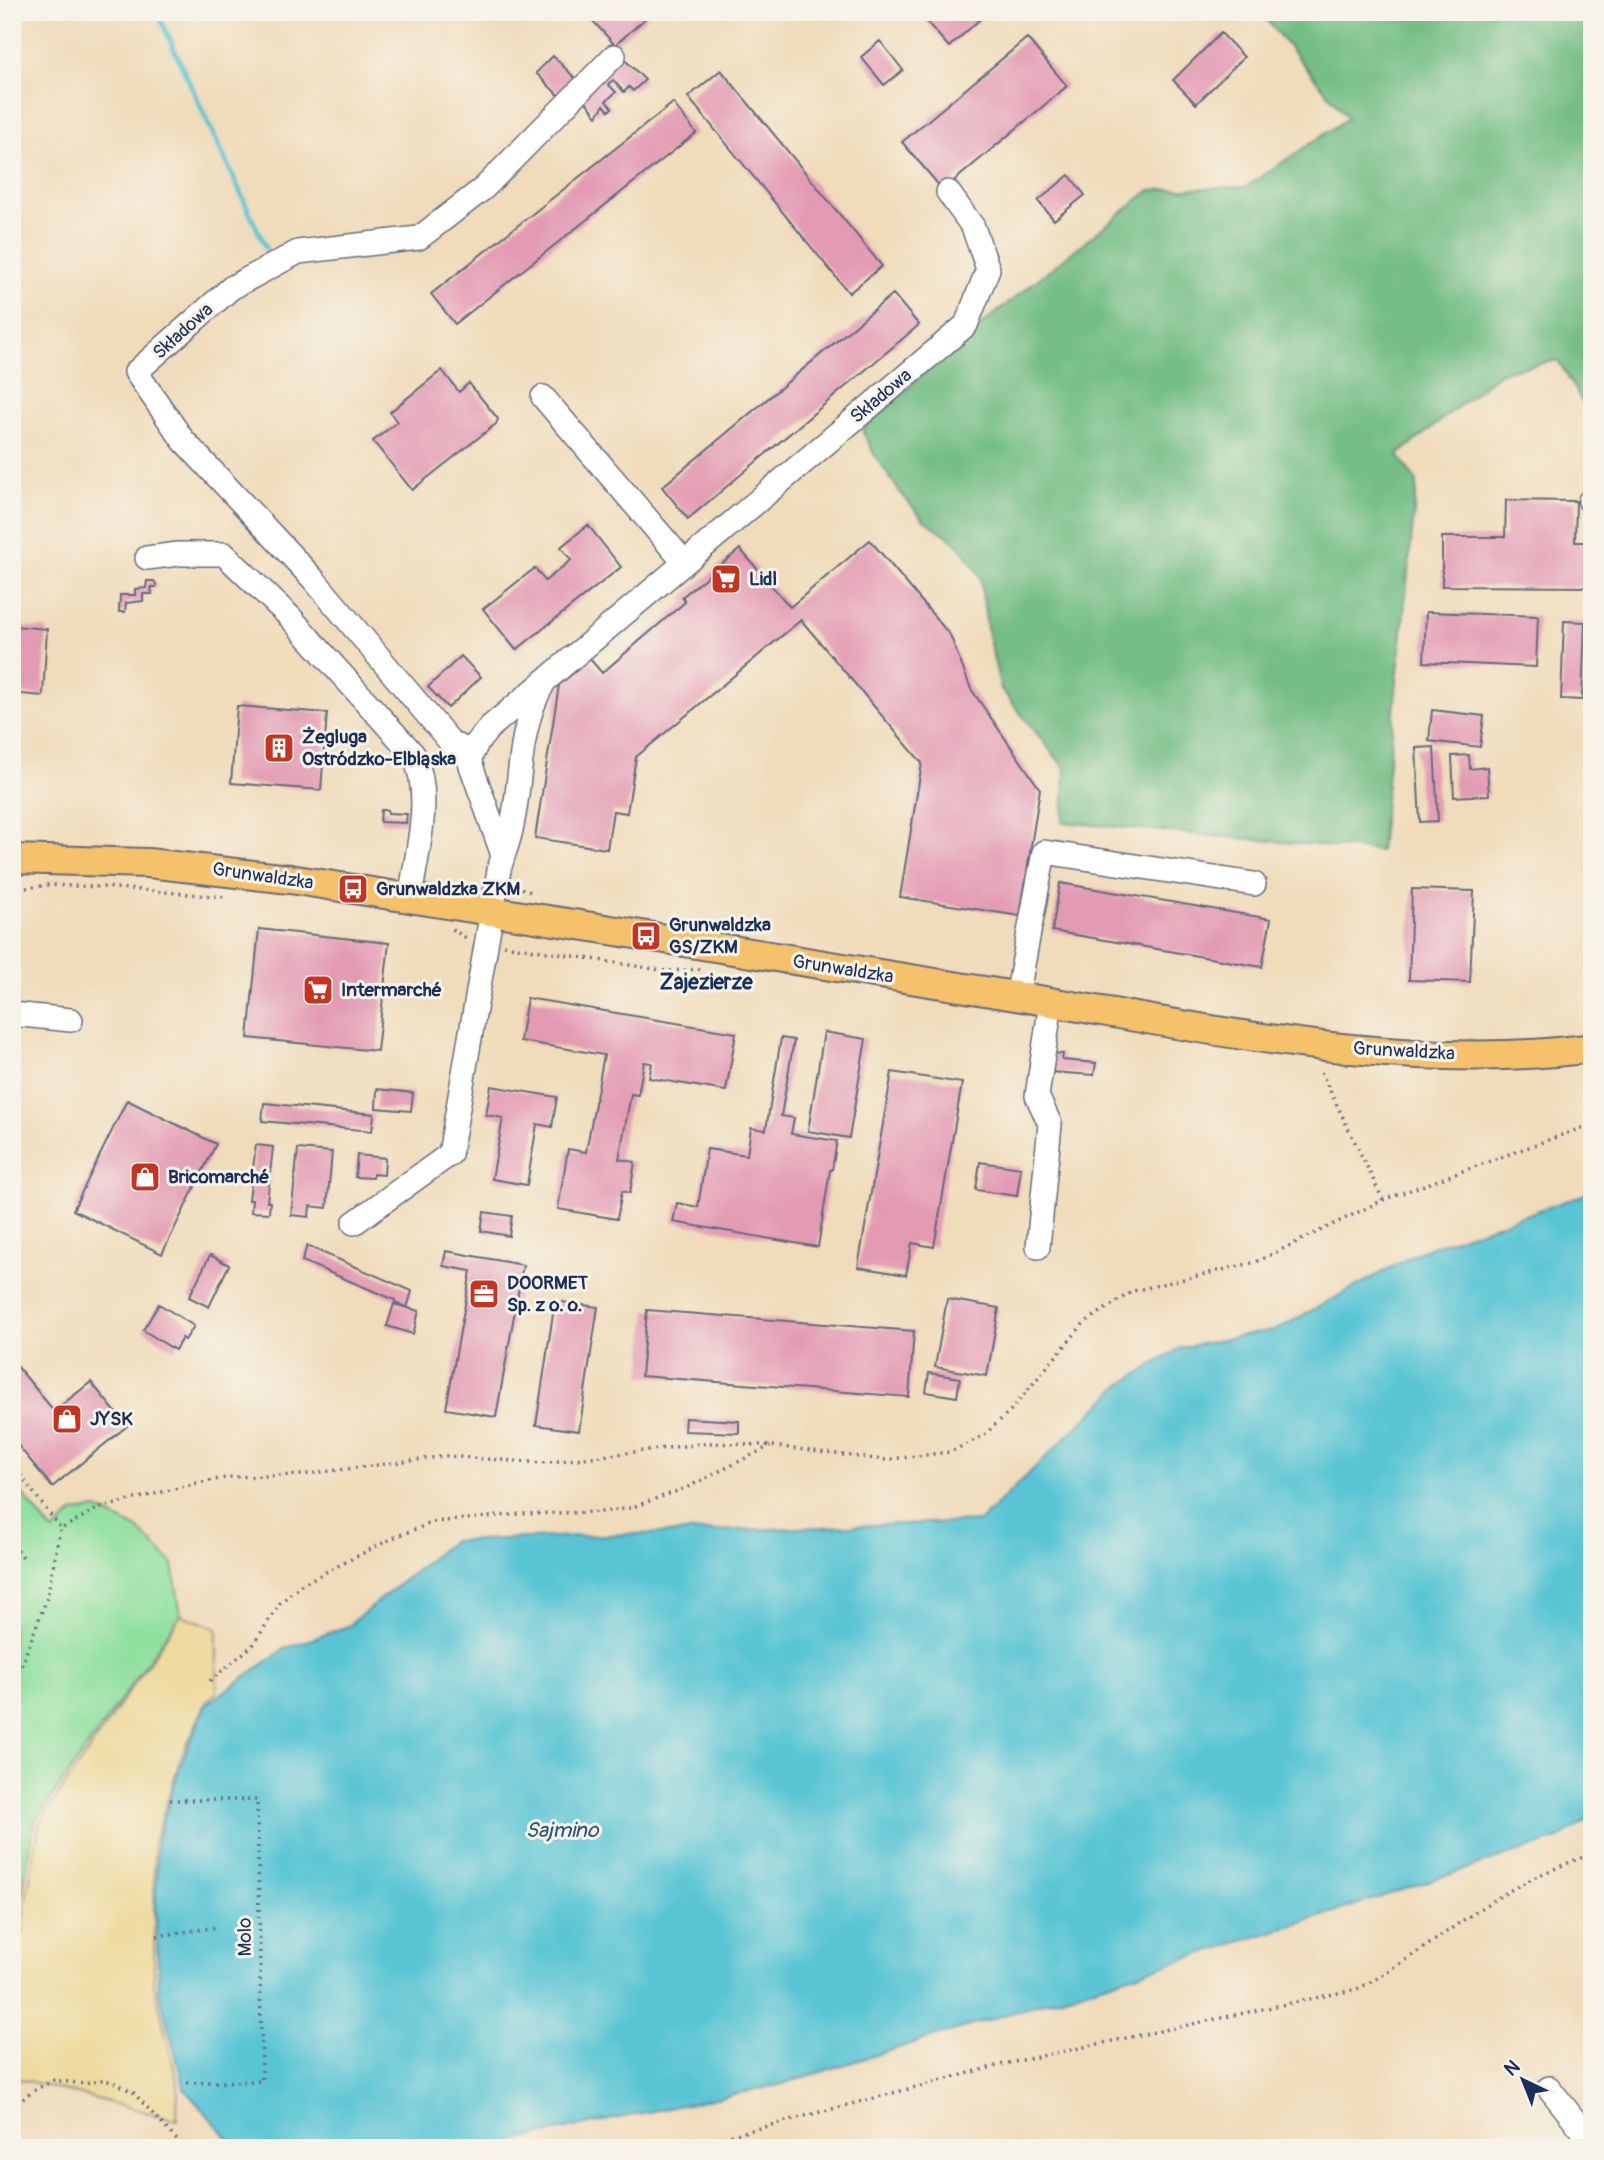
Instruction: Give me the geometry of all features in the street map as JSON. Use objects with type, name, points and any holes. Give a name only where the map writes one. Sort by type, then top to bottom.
[{"type":"main road","name":"Grunwaldzka","points":[[12,859],[148,863],[290,879],[1370,1052],[1518,1055],[1592,1048]]},
{"type":"street","name":"Składowa","points":[[521,755],[503,741],[491,740],[474,747],[452,744],[315,581],[183,440],[136,372],[231,288],[298,251],[419,238],[485,188],[614,56]]},
{"type":"street","name":"Składowa","points":[[474,747],[489,728],[548,676],[966,325],[988,269],[974,228],[948,192]]},
{"type":"street","points":[[543,397],[684,562]]},
{"type":"street","points":[[147,558],[178,554],[224,554],[290,617],[413,754],[420,766],[423,801],[410,898]]},
{"type":"street","name":"Składowa","points":[[354,1223],[450,1154],[492,912],[510,833],[526,724],[535,698],[548,676]]},
{"type":"street","points":[[413,754],[474,747],[469,760],[503,855]]},
{"type":"street","points":[[478,787],[497,790],[517,783]]},
{"type":"street","points":[[1017,997],[1044,852],[1254,884]]},
{"type":"street","points":[[1038,1247],[1051,1124],[1037,1096],[1051,1003]]},
{"type":"street","points":[[12,1014],[71,1020]]},
{"type":"street","points":[[1549,2088],[1592,2142]]},
{"type":"path","points":[[1321,1072],[1383,1200]]},
{"type":"path","points":[[61,1529],[97,1509],[159,1492],[231,1477],[300,1475],[446,1456],[542,1463],[709,1443],[771,1446],[883,1460],[950,1452],[983,1436],[1011,1409],[1084,1323],[1133,1291],[1256,1262],[1383,1200],[1592,1124]]},
{"type":"path","points":[[210,1681],[253,1645],[280,1603],[302,1584],[395,1537],[434,1522],[630,1508],[686,1488],[771,1446]]},
{"type":"path","points":[[12,1464],[61,1529],[47,1598],[15,1682],[12,1683]]},
{"type":"path","points":[[12,1545],[25,1559]]},
{"type":"path","name":"Molo","points":[[170,1800],[257,1800],[262,2081],[183,2082]]},
{"type":"path","points":[[683,2148],[1004,2064],[1357,1989],[1378,1979],[1442,1934],[1522,1884],[1592,1853]]},
{"type":"path","name":"Molo","points":[[157,1936],[217,1927]]},
{"type":"path","points":[[12,1931],[21,1932]]},
{"type":"path","points":[[12,2108],[33,2091],[54,2080],[85,2084],[101,2080],[114,2082],[134,2093],[184,2148]]},
{"type":"green space","points":[[1260,12],[1592,12],[1592,420],[1558,360],[1501,372],[1398,455],[1417,482],[1380,851],[1063,822],[1065,768],[1001,689],[988,635],[980,576],[966,554],[951,538],[924,520],[900,492],[874,454],[862,430],[952,348],[1150,190],[1246,187],[1348,118]]},
{"type":"green space","points":[[12,1481],[53,1532],[74,1512],[98,1509],[138,1529],[173,1564],[181,1615],[35,1820],[12,1951]]},
{"type":"sand","points":[[181,1615],[217,1628],[217,1692],[206,1702],[181,1757],[154,1843],[154,1984],[178,2085],[177,2120],[12,2077],[12,1979],[40,1822]]},
{"type":"water","name":"Sajmino","points":[[1592,1192],[1592,1817],[1558,1839],[1316,1918],[779,2085],[551,2132],[489,2148],[237,2148],[185,2090],[159,1992],[157,1841],[180,1766],[206,1705],[284,1649],[348,1626],[452,1541],[980,1521],[1119,1386],[1180,1348],[1278,1329],[1425,1249]]},
{"type":"building","points":[[601,12],[641,12],[646,18],[615,45],[592,20]]},
{"type":"building","points":[[918,12],[988,12],[949,47]]},
{"type":"building","points":[[1221,33],[1244,57],[1196,104],[1173,80]]},
{"type":"building","points":[[1027,38],[1067,86],[943,190],[902,142]]},
{"type":"building","points":[[880,41],[903,70],[884,85],[861,57]]},
{"type":"building","points":[[553,56],[576,79],[559,96],[536,73]]},
{"type":"building","points":[[621,56],[645,80],[633,91],[629,87],[624,92],[613,80],[608,84],[616,92],[606,101],[612,108],[609,111],[604,105],[597,116],[581,95]]},
{"type":"building","points":[[721,70],[882,266],[849,293],[688,97]]},
{"type":"building","points":[[673,103],[696,133],[455,324],[431,294]]},
{"type":"building","points":[[1069,175],[1085,195],[1054,220],[1038,201]]},
{"type":"building","points":[[893,294],[919,325],[688,519],[662,487]]},
{"type":"building","points":[[442,370],[459,392],[469,383],[498,419],[496,424],[412,490],[373,441],[397,422],[390,412]]},
{"type":"building","points":[[1506,500],[1576,501],[1575,542],[1592,542],[1592,587],[1442,586],[1442,537],[1505,537]]},
{"type":"building","points":[[588,525],[621,567],[516,650],[483,609],[535,568],[545,581],[571,560],[561,547]]},
{"type":"building","points":[[870,540],[950,635],[971,689],[1040,789],[1020,916],[900,897],[922,763],[801,620],[636,757],[627,813],[613,811],[607,849],[535,838],[559,685],[590,659],[602,673],[685,602],[682,597],[740,549],[790,607]]},
{"type":"building","points":[[147,581],[154,581],[156,584],[156,587],[151,587],[152,594],[143,594],[143,601],[126,603],[125,612],[119,612],[120,595],[135,595],[135,589],[146,588]]},
{"type":"building","points":[[1426,612],[1538,616],[1536,667],[1424,662]]},
{"type":"building","points":[[1564,621],[1585,622],[1582,700],[1561,699]]},
{"type":"building","points":[[13,626],[47,629],[43,696],[12,693]]},
{"type":"building","points":[[461,656],[481,677],[448,708],[428,687]]},
{"type":"building","name":"Żegluga Ostródzko-Elbląska","points":[[237,706],[327,713],[321,790],[231,783]]},
{"type":"building","points":[[1432,710],[1484,716],[1480,747],[1429,741]]},
{"type":"building","points":[[1434,747],[1438,821],[1420,822],[1416,748]]},
{"type":"building","points":[[1469,755],[1470,769],[1487,767],[1489,795],[1454,797],[1452,756]]},
{"type":"building","points":[[381,810],[407,814],[406,823],[380,822]]},
{"type":"building","points":[[1060,883],[1271,919],[1262,967],[1052,931]]},
{"type":"building","points":[[1412,889],[1474,891],[1470,982],[1409,980]]},
{"type":"building","name":"Intermarché","points":[[259,929],[389,943],[377,1051],[248,1038]]},
{"type":"building","points":[[527,998],[736,1033],[726,1091],[649,1078],[652,1063],[644,1062],[638,1095],[631,1094],[619,1159],[635,1162],[630,1193],[622,1191],[617,1219],[558,1209],[568,1149],[586,1152],[604,1055],[520,1041]]},
{"type":"building","points":[[824,1032],[866,1039],[849,1138],[808,1131]]},
{"type":"building","points":[[781,1038],[794,1040],[781,1116],[794,1118],[791,1134],[837,1141],[818,1247],[673,1222],[677,1203],[698,1207],[707,1149],[747,1155],[751,1128],[766,1130]]},
{"type":"building","points":[[1053,1053],[1063,1054],[1062,1060],[1096,1063],[1094,1075],[1050,1072]]},
{"type":"building","points":[[892,1072],[962,1083],[934,1247],[912,1243],[906,1275],[858,1267]]},
{"type":"building","points":[[491,1086],[557,1097],[552,1127],[537,1124],[527,1185],[492,1179],[503,1118],[486,1115]]},
{"type":"building","points":[[377,1089],[413,1093],[411,1111],[376,1108]]},
{"type":"building","name":"Bricomarché","points":[[127,1100],[216,1144],[162,1254],[73,1210]]},
{"type":"building","points":[[264,1103],[374,1114],[372,1131],[262,1121]]},
{"type":"building","points":[[256,1145],[273,1147],[267,1202],[270,1202],[269,1213],[251,1212],[252,1200],[249,1200]]},
{"type":"building","points":[[298,1149],[332,1152],[327,1208],[310,1206],[309,1217],[291,1215]]},
{"type":"building","points":[[357,1155],[385,1158],[384,1175],[373,1174],[373,1178],[355,1177]]},
{"type":"building","points":[[980,1162],[1021,1168],[1017,1196],[976,1190]]},
{"type":"building","points":[[484,1212],[512,1216],[509,1236],[481,1231]]},
{"type":"building","points":[[307,1246],[412,1291],[407,1308],[395,1300],[302,1261]]},
{"type":"building","points":[[446,1251],[523,1265],[496,1417],[446,1409],[471,1271],[443,1266]]},
{"type":"building","points":[[210,1255],[229,1265],[209,1307],[189,1297]]},
{"type":"building","points":[[947,1299],[999,1308],[987,1376],[935,1367]]},
{"type":"building","points":[[555,1301],[598,1307],[579,1431],[536,1425]]},
{"type":"building","points":[[159,1304],[194,1326],[175,1350],[143,1330]]},
{"type":"building","points":[[394,1304],[419,1311],[413,1334],[387,1326]]},
{"type":"building","points":[[647,1310],[914,1331],[909,1397],[641,1376]]},
{"type":"building","name":"JYSK","points":[[12,1360],[54,1411],[91,1382],[127,1426],[52,1487],[12,1438]]},
{"type":"building","points":[[929,1373],[960,1378],[957,1397],[926,1392]]},
{"type":"building","points":[[685,1418],[739,1421],[739,1433],[684,1431]]},
{"type":"waterway","points":[[157,12],[266,248]]},
{"type":"place","name":"Lidl","points":[[726,579]]},
{"type":"place","name":"Żegluga Ostródzko-Elbląska","points":[[279,748]]},
{"type":"place","name":"Grunwaldzka ZKM","points":[[353,889]]},
{"type":"place","name":"Grunwaldzka GS/ZKM","points":[[646,936]]},
{"type":"place","name":"Intermarché","points":[[318,990]]},
{"type":"place","name":"Bricomarché","points":[[145,1177]]},
{"type":"place","name":"DOORMET Sp. z o. o.","points":[[484,1294]]},
{"type":"place","name":"JYSK","points":[[67,1419]]},
{"type":"district","name":"Zajezierze","points":[[706,982]]}]
